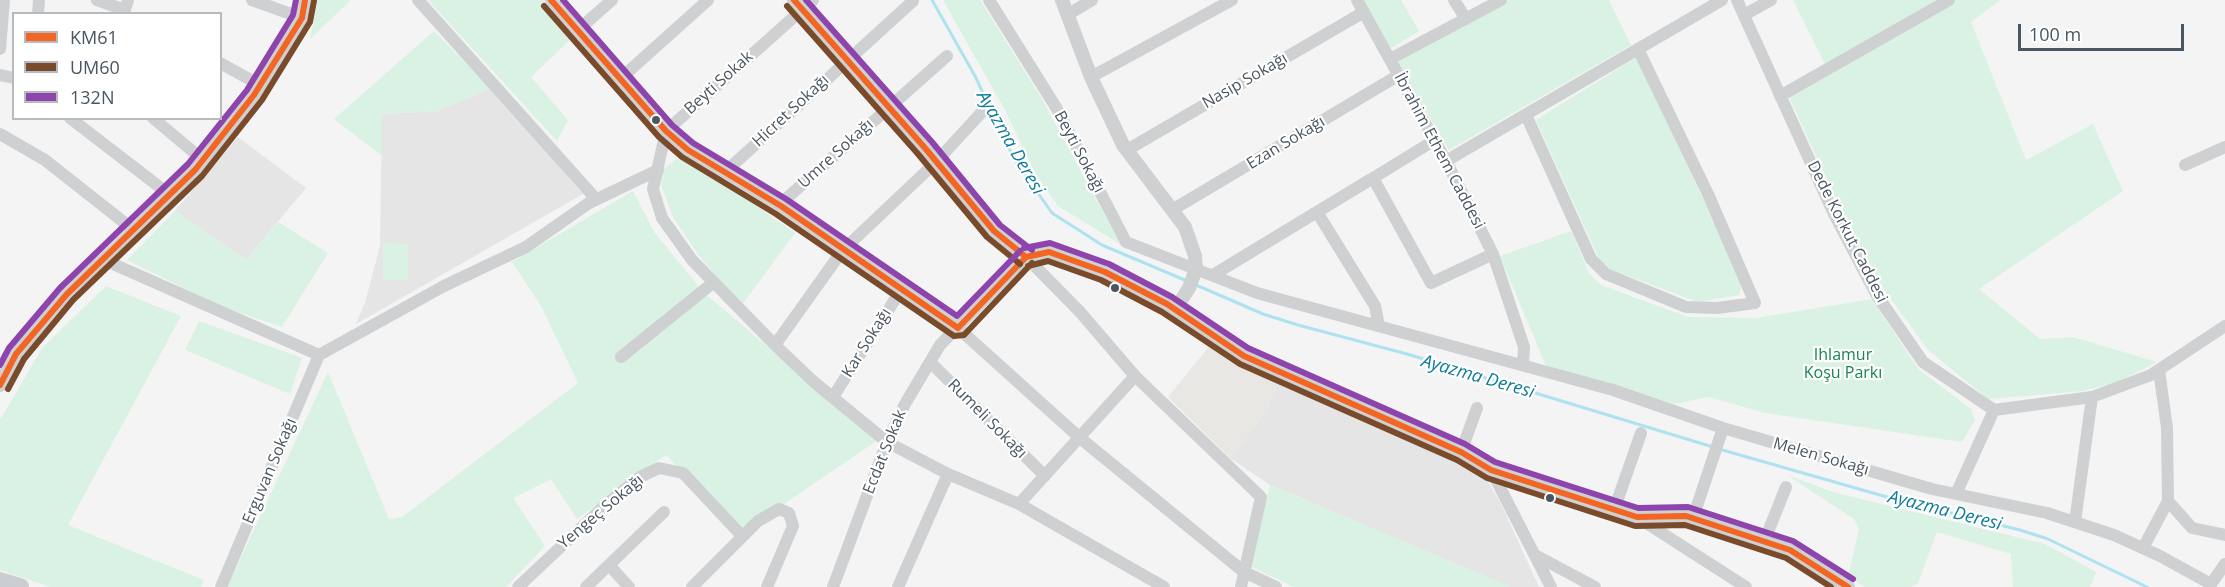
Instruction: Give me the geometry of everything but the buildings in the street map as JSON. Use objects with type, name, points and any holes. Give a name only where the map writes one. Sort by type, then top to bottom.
[{"type":"main road","points":[[0,581],[20,587]]},
{"type":"street","points":[[0,49],[4,0]]},
{"type":"street","points":[[97,0],[128,8]]},
{"type":"street","points":[[252,0],[302,18]]},
{"type":"street","points":[[0,385],[16,354],[68,294],[135,231],[203,160],[260,85],[302,18],[305,0]]},
{"type":"street","points":[[418,0],[596,199]]},
{"type":"street","points":[[551,0],[666,131],[688,150],[779,205],[842,251],[958,328],[1080,438],[1244,572],[1276,587]]},
{"type":"street","points":[[578,30],[612,0]]},
{"type":"street","points":[[620,79],[708,0]]},
{"type":"street","name":"Beyti Sokağı","points":[[989,0],[1056,109],[1126,242],[1193,278],[1213,275],[1257,293],[1523,365]]},
{"type":"street","points":[[1062,0],[1091,77],[1127,150],[1185,228],[1195,256],[1193,278],[1174,310]]},
{"type":"street","points":[[1067,15],[1092,0]]},
{"type":"street","points":[[1091,77],[1232,0]]},
{"type":"street","name":"İbrahim Ethem Caddesi","points":[[1357,0],[1435,140],[1493,254],[1524,347],[1523,365]]},
{"type":"street","points":[[1454,0],[1466,19]]},
{"type":"street","points":[[1390,59],[1501,0]]},
{"type":"street","points":[[1446,161],[1722,0]]},
{"type":"street","name":"Dede Korkut Caddesi","points":[[1737,0],[1834,214],[1876,294],[1923,362],[1994,410]]},
{"type":"street","points":[[1744,15],[1771,0]]},
{"type":"street","points":[[1780,96],[1949,0]]},
{"type":"street","name":"Hicret Sokağı","points":[[723,173],[913,1]]},
{"type":"street","points":[[803,3],[847,60],[994,231],[1026,257],[1080,312],[1135,376],[1262,496],[1241,587]]},
{"type":"street","name":"Beyti Sokak","points":[[666,131],[803,3]]},
{"type":"street","name":"Nasip Sokağı","points":[[1127,150],[1364,12]]},
{"type":"street","points":[[1526,115],[1592,260],[1606,274],[1686,307],[1717,308],[1755,303],[1708,194],[1638,49]]},
{"type":"street","name":"Umre Sokağı","points":[[779,205],[947,56]]},
{"type":"street","points":[[222,64],[260,85]]},
{"type":"street","name":"Ezan Sokağı","points":[[1172,210],[1399,75]]},
{"type":"street","points":[[775,345],[842,251],[936,162],[981,113]]},
{"type":"street","points":[[73,120],[170,195]]},
{"type":"street","points":[[155,120],[203,160]]},
{"type":"street","points":[[666,131],[653,189],[662,218],[692,260],[775,345],[887,442],[948,474],[1019,504],[1164,587]]},
{"type":"street","points":[[0,134],[45,160],[135,231]]},
{"type":"street","points":[[1213,275],[1435,140]]},
{"type":"street","points":[[2185,165],[2225,147]]},
{"type":"street","points":[[104,260],[319,355],[444,286],[526,247],[596,199],[658,170]]},
{"type":"street","points":[[1373,178],[1431,283],[1493,254]]},
{"type":"street","points":[[1317,212],[1375,306],[1379,326]]},
{"type":"street","points":[[1026,257],[1049,252],[1105,272],[1174,310],[1244,356],[1461,452],[1491,470],[1637,517],[1746,587]]},
{"type":"street","name":"Ecdat Sokak","points":[[833,587],[887,442],[904,404],[940,345],[1026,257]]},
{"type":"street","points":[[621,357],[714,282]]},
{"type":"street","name":"Kar Sokağı","points":[[833,397],[901,290]]},
{"type":"street","points":[[1956,494],[1994,410],[2092,397],[2159,370],[2225,326]]},
{"type":"street","name":"Erguvan Sokağı","points":[[221,587],[319,355]]},
{"type":"street","name":"Rumeli Sokağı","points":[[930,362],[1045,476]]},
{"type":"street","name":"Melen Sokağı","points":[[1523,365],[1613,390],[1721,434],[1956,494],[2047,513],[2075,522],[2143,548],[2210,586]]},
{"type":"street","points":[[2143,548],[2168,501],[2167,428],[2159,370]]},
{"type":"street","points":[[1019,504],[1135,376]]},
{"type":"street","points":[[2075,522],[2092,397]]},
{"type":"street","points":[[1461,452],[1477,408]]},
{"type":"street","points":[[1614,510],[1641,434]]},
{"type":"street","points":[[1693,518],[1721,434]]},
{"type":"street","name":"Yengeç Sokağı","points":[[518,587],[601,509],[640,477],[659,468],[683,473],[742,536]]},
{"type":"street","points":[[1491,470],[1551,587]]},
{"type":"street","points":[[898,587],[948,474]]},
{"type":"street","points":[[1764,542],[1786,487]]},
{"type":"street","points":[[2168,501],[2192,528],[2225,535]]},
{"type":"street","points":[[692,587],[742,536],[766,515],[779,508],[789,513],[793,526],[767,587]]},
{"type":"street","points":[[586,587],[664,512]]},
{"type":"street","points":[[1637,517],[1693,518],[1790,550],[1848,587]]},
{"type":"street","points":[[1534,555],[1595,587]]},
{"type":"street","points":[[2210,586],[2225,564]]},
{"type":"street","points":[[609,565],[629,587]]},
{"type":"shaded area","points":[[491,88],[583,194],[356,324],[365,303],[380,246],[382,114],[437,111]]},
{"type":"shaded area","points":[[238,137],[306,188],[246,260],[175,211]]},
{"type":"shaded area","points":[[1212,343],[1278,383],[1266,411],[1230,458],[1168,397]]},
{"type":"shaded area","points":[[1278,383],[1482,471],[1502,506],[1539,587],[1510,587],[1270,485],[1230,458],[1266,411]]},
{"type":"green space","points":[[318,0],[351,0],[310,39]]},
{"type":"green space","points":[[428,0],[543,0],[574,36],[531,77],[568,120],[557,141]]},
{"type":"green space","points":[[943,0],[980,0],[1042,99],[1120,244],[1058,206],[1036,175],[1005,110]]},
{"type":"green space","points":[[1358,0],[1401,0],[1419,31],[1388,50]]},
{"type":"green space","points":[[1509,0],[1609,0],[1631,45],[1449,150],[1396,59]]},
{"type":"green space","points":[[1793,0],[2000,0],[1971,22],[2026,160],[2093,124],[2123,191],[1979,289],[2040,339],[2073,337],[2157,362],[2115,383],[2083,391],[1988,399],[1928,350],[1867,266],[1789,97],[1829,72]]},
{"type":"green space","points":[[434,31],[491,88],[437,111],[382,114],[382,156],[334,119]]},
{"type":"green space","points":[[1637,57],[1742,283],[1739,295],[1698,302],[1612,270],[1599,259],[1536,120]]},
{"type":"green space","points":[[685,156],[795,233],[741,306],[700,257],[673,217],[661,185],[663,170],[675,160]]},
{"type":"green space","points":[[633,191],[654,232],[703,292],[878,440],[743,532],[666,455],[577,519],[551,479],[513,498],[545,546],[506,587],[227,587],[328,372],[389,519],[402,517],[578,383],[541,306],[512,262]]},
{"type":"green space","points":[[175,211],[246,260],[278,222],[328,253],[282,327],[220,306],[127,260]]},
{"type":"green space","name":"Ihlamur Koşu Parkı","points":[[1571,231],[1589,273],[1601,285],[1688,317],[1757,318],[1872,299],[1918,369],[1971,409],[1975,420],[1962,442],[1765,413],[1709,397],[1674,404],[1546,366],[1500,256]]},
{"type":"green space","points":[[383,243],[408,244],[408,280],[383,280]]},
{"type":"green space","points":[[106,286],[181,316],[68,525],[204,580],[201,587],[50,587],[0,570],[0,420],[42,348]]},
{"type":"green space","points":[[199,321],[302,358],[290,394],[185,350]]},
{"type":"green space","points":[[1787,475],[1836,493],[2045,544],[2096,572],[2090,587],[2013,587],[2011,554],[1937,532],[1918,583],[1911,587],[1865,587],[1848,577],[1859,529],[1854,519]]},
{"type":"green space","points":[[1270,485],[1511,587],[1294,587],[1250,566]]},
{"type":"waterway","name":"Ayazma Deresi","points":[[932,0],[975,76],[1014,159],[1052,213],[1102,245],[1187,281]]},
{"type":"waterway","name":"Ayazma Deresi","points":[[1196,285],[1263,314],[1298,325],[1407,354],[1713,447]]},
{"type":"waterway","name":"Ayazma Deresi","points":[[1719,449],[1894,499],[2048,539],[2147,587]]},
{"type":"transit line","name":"132N","points":[[0,365],[9,348],[60,288],[188,164],[247,90],[293,15],[296,0]]},
{"type":"transit line","name":"KM61","points":[[0,385],[16,354],[67,294],[195,170],[254,95],[302,18],[305,0]]},
{"type":"transit line","name":"KM61","points":[[551,0],[666,131],[688,150],[781,206],[958,328]]},
{"type":"transit line","name":"132N","points":[[563,0],[672,125],[693,143],[786,199],[957,316],[1020,251]]},
{"type":"transit line","name":"KM61","points":[[794,0],[925,148],[994,231],[1026,257]]},
{"type":"transit line","name":"132N","points":[[806,0],[932,142],[1000,225],[1032,250]]},
{"type":"transit line","name":"UM60","points":[[8,389],[24,359],[73,300],[202,176],[262,100],[310,22],[314,1]]},
{"type":"transit line","name":"UM60","points":[[544,6],[659,137],[682,157],[776,214],[954,336],[964,335],[1032,263]]},
{"type":"transit line","name":"UM60","points":[[787,6],[918,154],[987,237],[1020,264]]},
{"type":"transit line","name":"132N","points":[[1024,248],[1050,243],[1109,264],[1172,297],[1248,348],[1465,444],[1495,462],[1638,508],[1688,507],[1793,541],[1853,579]]},
{"type":"transit line","name":"KM61","points":[[1026,257],[1049,252],[1105,272],[1167,304],[1244,356],[1461,452],[1491,470],[1637,517],[1686,516],[1790,550],[1848,587]]},
{"type":"transit line","name":"KM61","points":[[958,328],[1026,257]]},
{"type":"transit line","name":"UM60","points":[[1028,266],[1048,261],[1101,280],[1162,312],[1240,364],[1457,460],[1487,478],[1635,526],[1685,525],[1786,558],[1831,587]]}]
